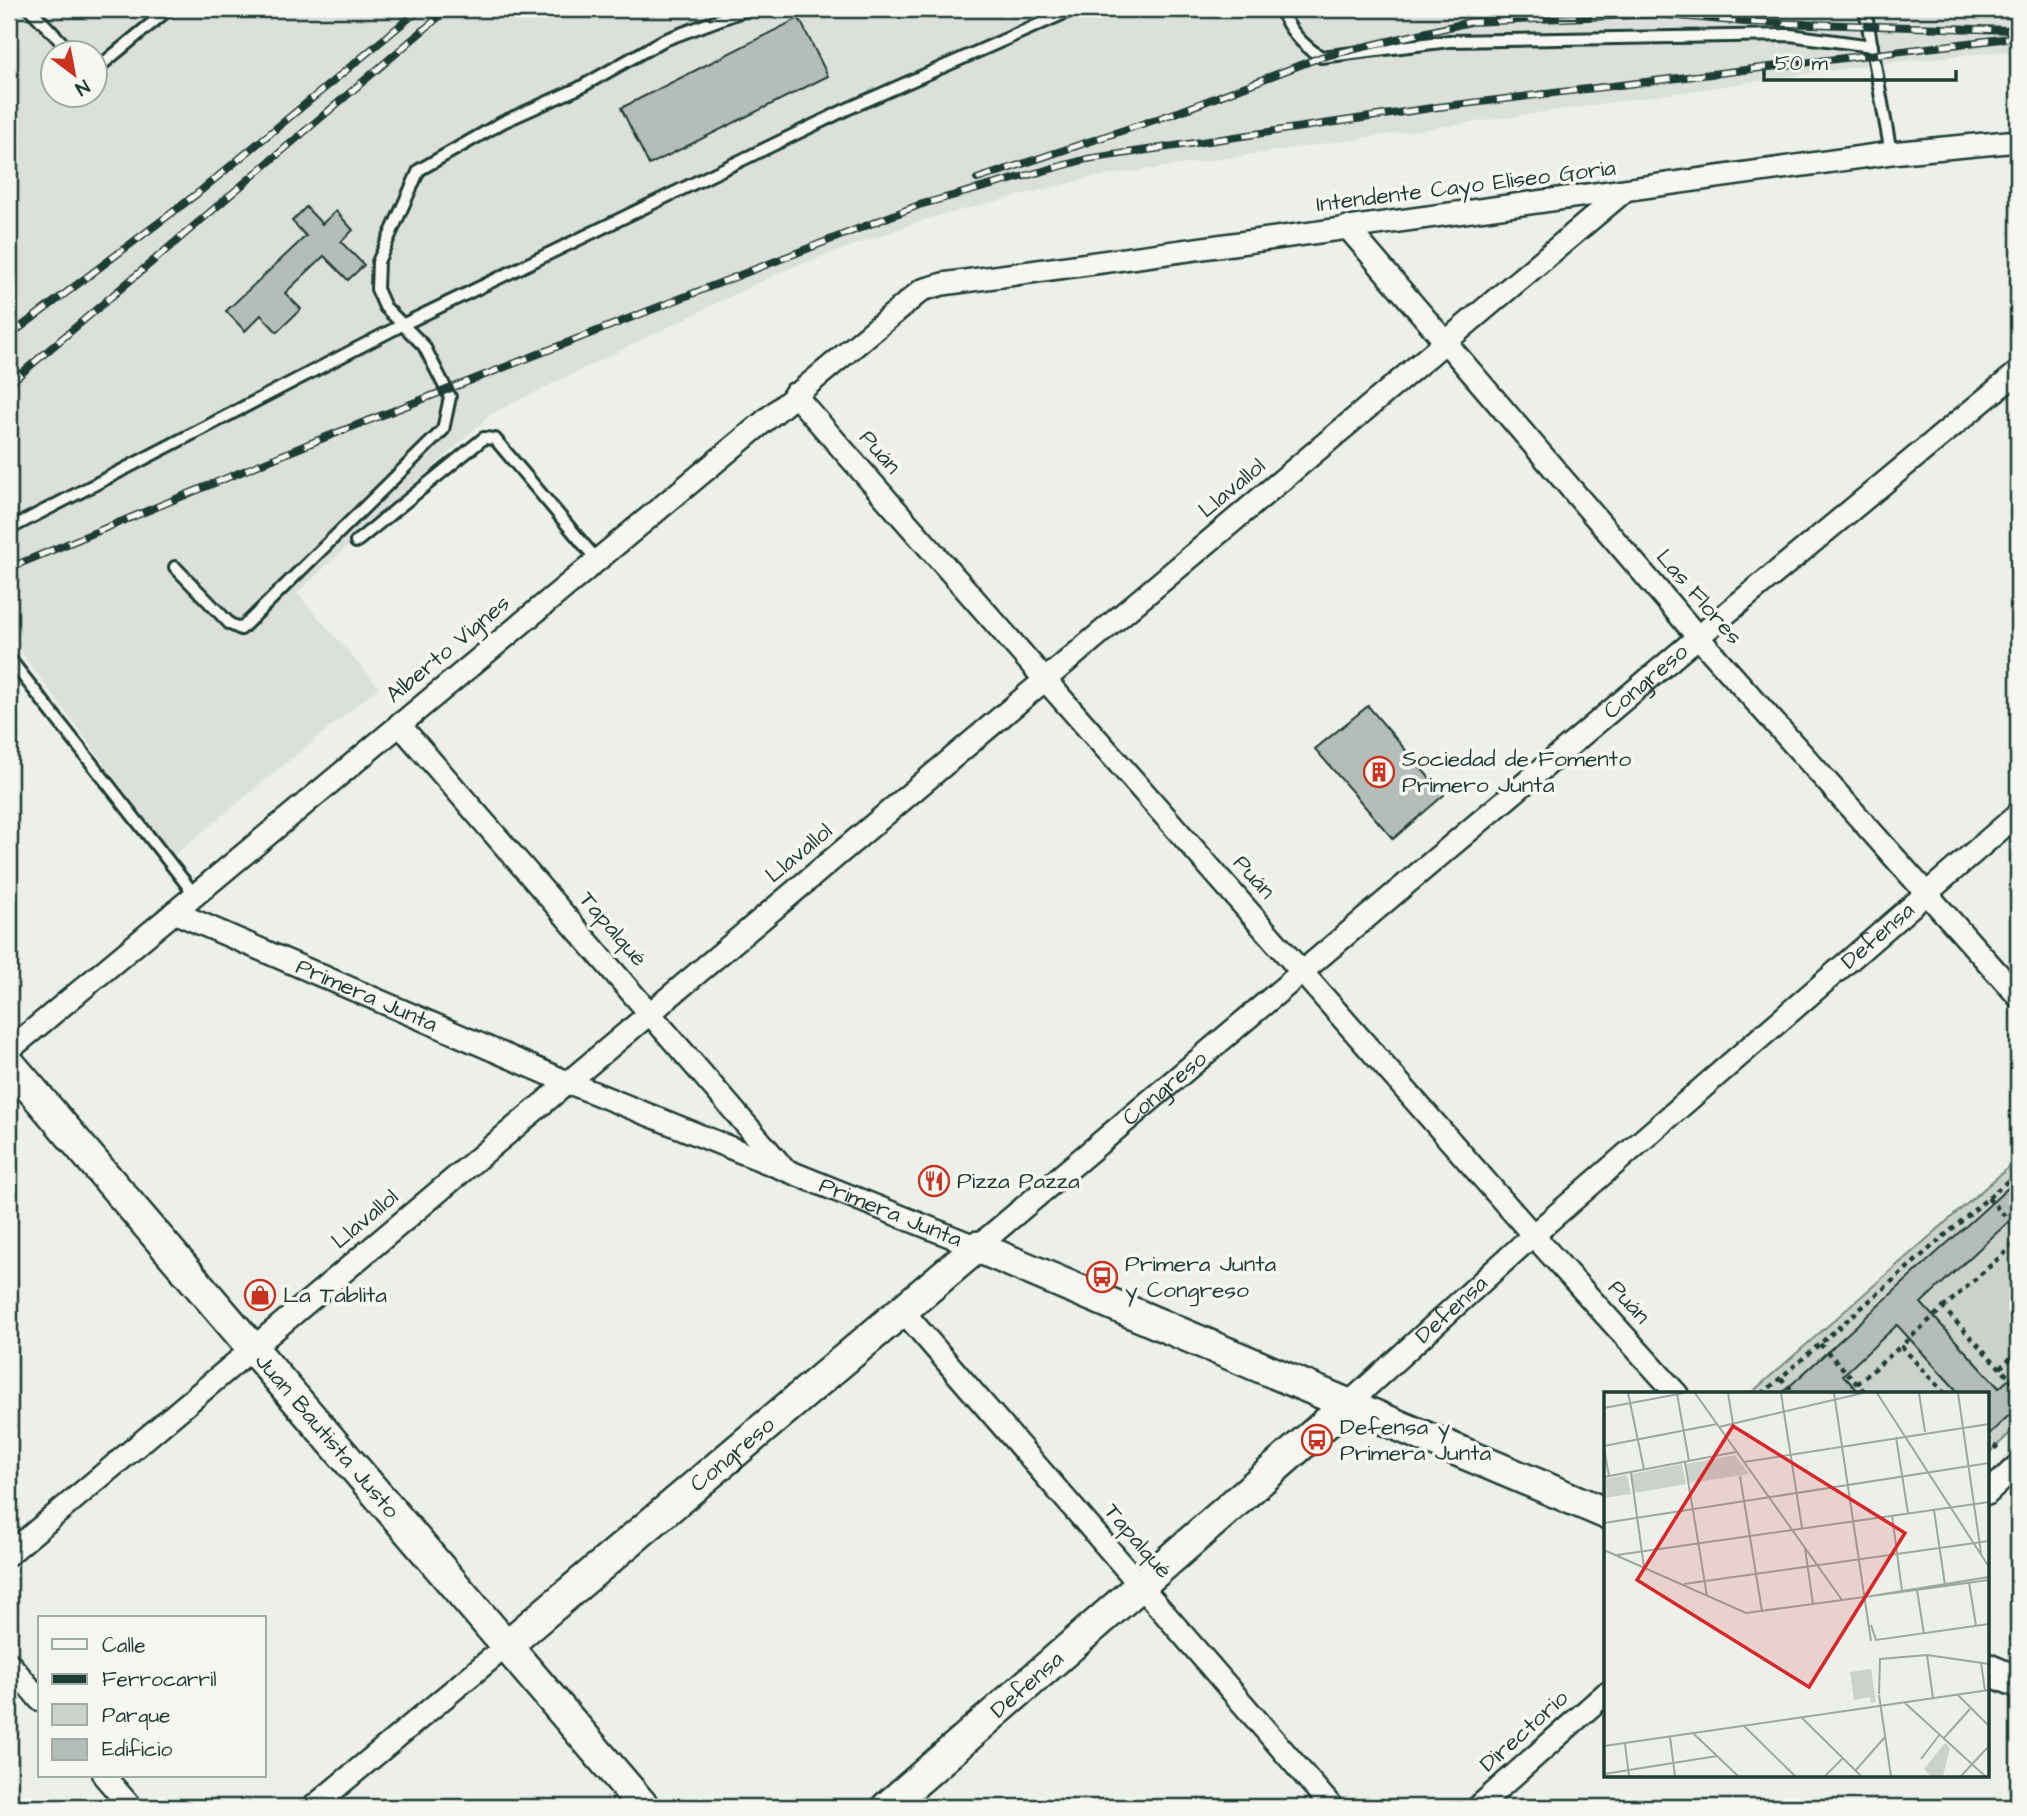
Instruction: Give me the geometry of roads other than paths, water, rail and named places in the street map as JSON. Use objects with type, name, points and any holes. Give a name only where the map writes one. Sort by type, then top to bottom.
[{"type":"street","name":"Intendente Cayo Eliseo Goria","points":[[922,290],[943,284],[1891,153],[2018,142]]},
{"type":"street","name":"Llavallol","points":[[9,1554],[1622,192]]},
{"type":"street","name":"Las Flores","points":[[1347,227],[1698,637],[2018,996]]},
{"type":"street","name":"Alberto Vignes","points":[[9,1050],[922,290]]},
{"type":"street","name":"Congreso","points":[[313,1807],[1698,637],[2018,372]]},
{"type":"street","name":"Puán","points":[[794,394],[1533,1235],[1675,1392]]},
{"type":"street","name":"Tapalqué","points":[[399,724],[785,1169]]},
{"type":"street","name":"Defensa","points":[[887,1807],[1143,1587],[1533,1235],[2018,814]]},
{"type":"street","name":"Primera Junta","points":[[174,912],[567,1082],[977,1247],[1604,1513]]},
{"type":"street","name":"Juan Bautista Justo","points":[[9,1063],[644,1807]]},
{"type":"street","name":"Tapalqué","points":[[902,1310],[1332,1807]]},
{"type":"street","points":[[1988,1493],[2018,1465]]},
{"type":"street","points":[[9,1663],[38,1698]]},
{"type":"street","points":[[1988,1669],[2018,1682]]},
{"type":"street","name":"Directorio","points":[[1478,1807],[1604,1695]]},
{"type":"street","points":[[106,1778],[131,1807]]},
{"type":"lane","points":[[30,9],[58,38]]},
{"type":"lane","points":[[108,59],[169,9]]},
{"type":"lane","points":[[175,567],[230,624],[241,629],[443,430],[450,397],[425,346],[385,307],[377,289],[378,262],[419,170],[503,122],[579,88],[664,40],[748,9]]},
{"type":"lane","points":[[9,529],[401,325],[845,110],[1074,9]]},
{"type":"lane","points":[[1280,9],[1289,27],[1303,45],[1321,57],[1449,41],[1776,35],[1872,46]]},
{"type":"lane","points":[[1865,9],[1891,153]]},
{"type":"lane","points":[[356,542],[484,439],[495,439],[596,559]]},
{"type":"lane","points":[[9,658],[195,895]]},
{"type":"railway","points":[[9,336],[198,193],[420,9]]},
{"type":"railway","points":[[9,384],[448,9]]},
{"type":"railway","points":[[977,179],[1181,111],[1321,57],[1470,22],[1657,14],[1745,22],[2011,30]]},
{"type":"railway","points":[[9,568],[316,441],[919,205],[1087,159],[1438,107],[2018,37]]},
{"type":"place","name":"Sociedad de Fomento Primero Junta","points":[[1379,772]]},
{"type":"place","name":"Pizza Pazza","points":[[934,1181]]},
{"type":"place","name":"Primera Junta y Congreso","points":[[1102,1277]]},
{"type":"place","name":"La Tablita","points":[[260,1295]]},
{"type":"place","name":"Defensa y Primera Junta","points":[[1317,1440]]}]
